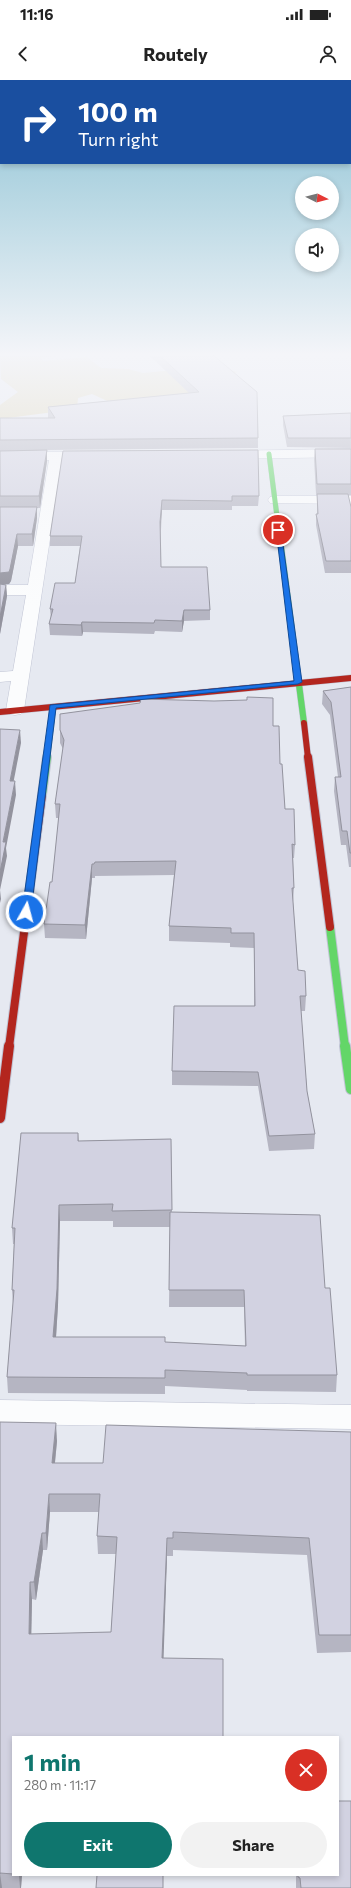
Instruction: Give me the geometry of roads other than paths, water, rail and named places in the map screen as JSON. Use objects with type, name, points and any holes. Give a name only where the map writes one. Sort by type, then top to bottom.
[{"type":"street","points":[[269,454],[351,1089]]},
{"type":"street","points":[[214,455],[351,454]]},
{"type":"street","points":[[0,456],[103,456]]},
{"type":"street","points":[[15,710],[56,456]]},
{"type":"street","points":[[274,500],[351,500]]},
{"type":"street","points":[[32,513],[47,513]]},
{"type":"street","points":[[0,590],[34,590]]},
{"type":"street","points":[[0,676],[20,676]]},
{"type":"street","points":[[0,712],[351,678]]},
{"type":"street","points":[[0,1118],[53,706]]},
{"type":"street","points":[[0,1412],[351,1417]]}]
